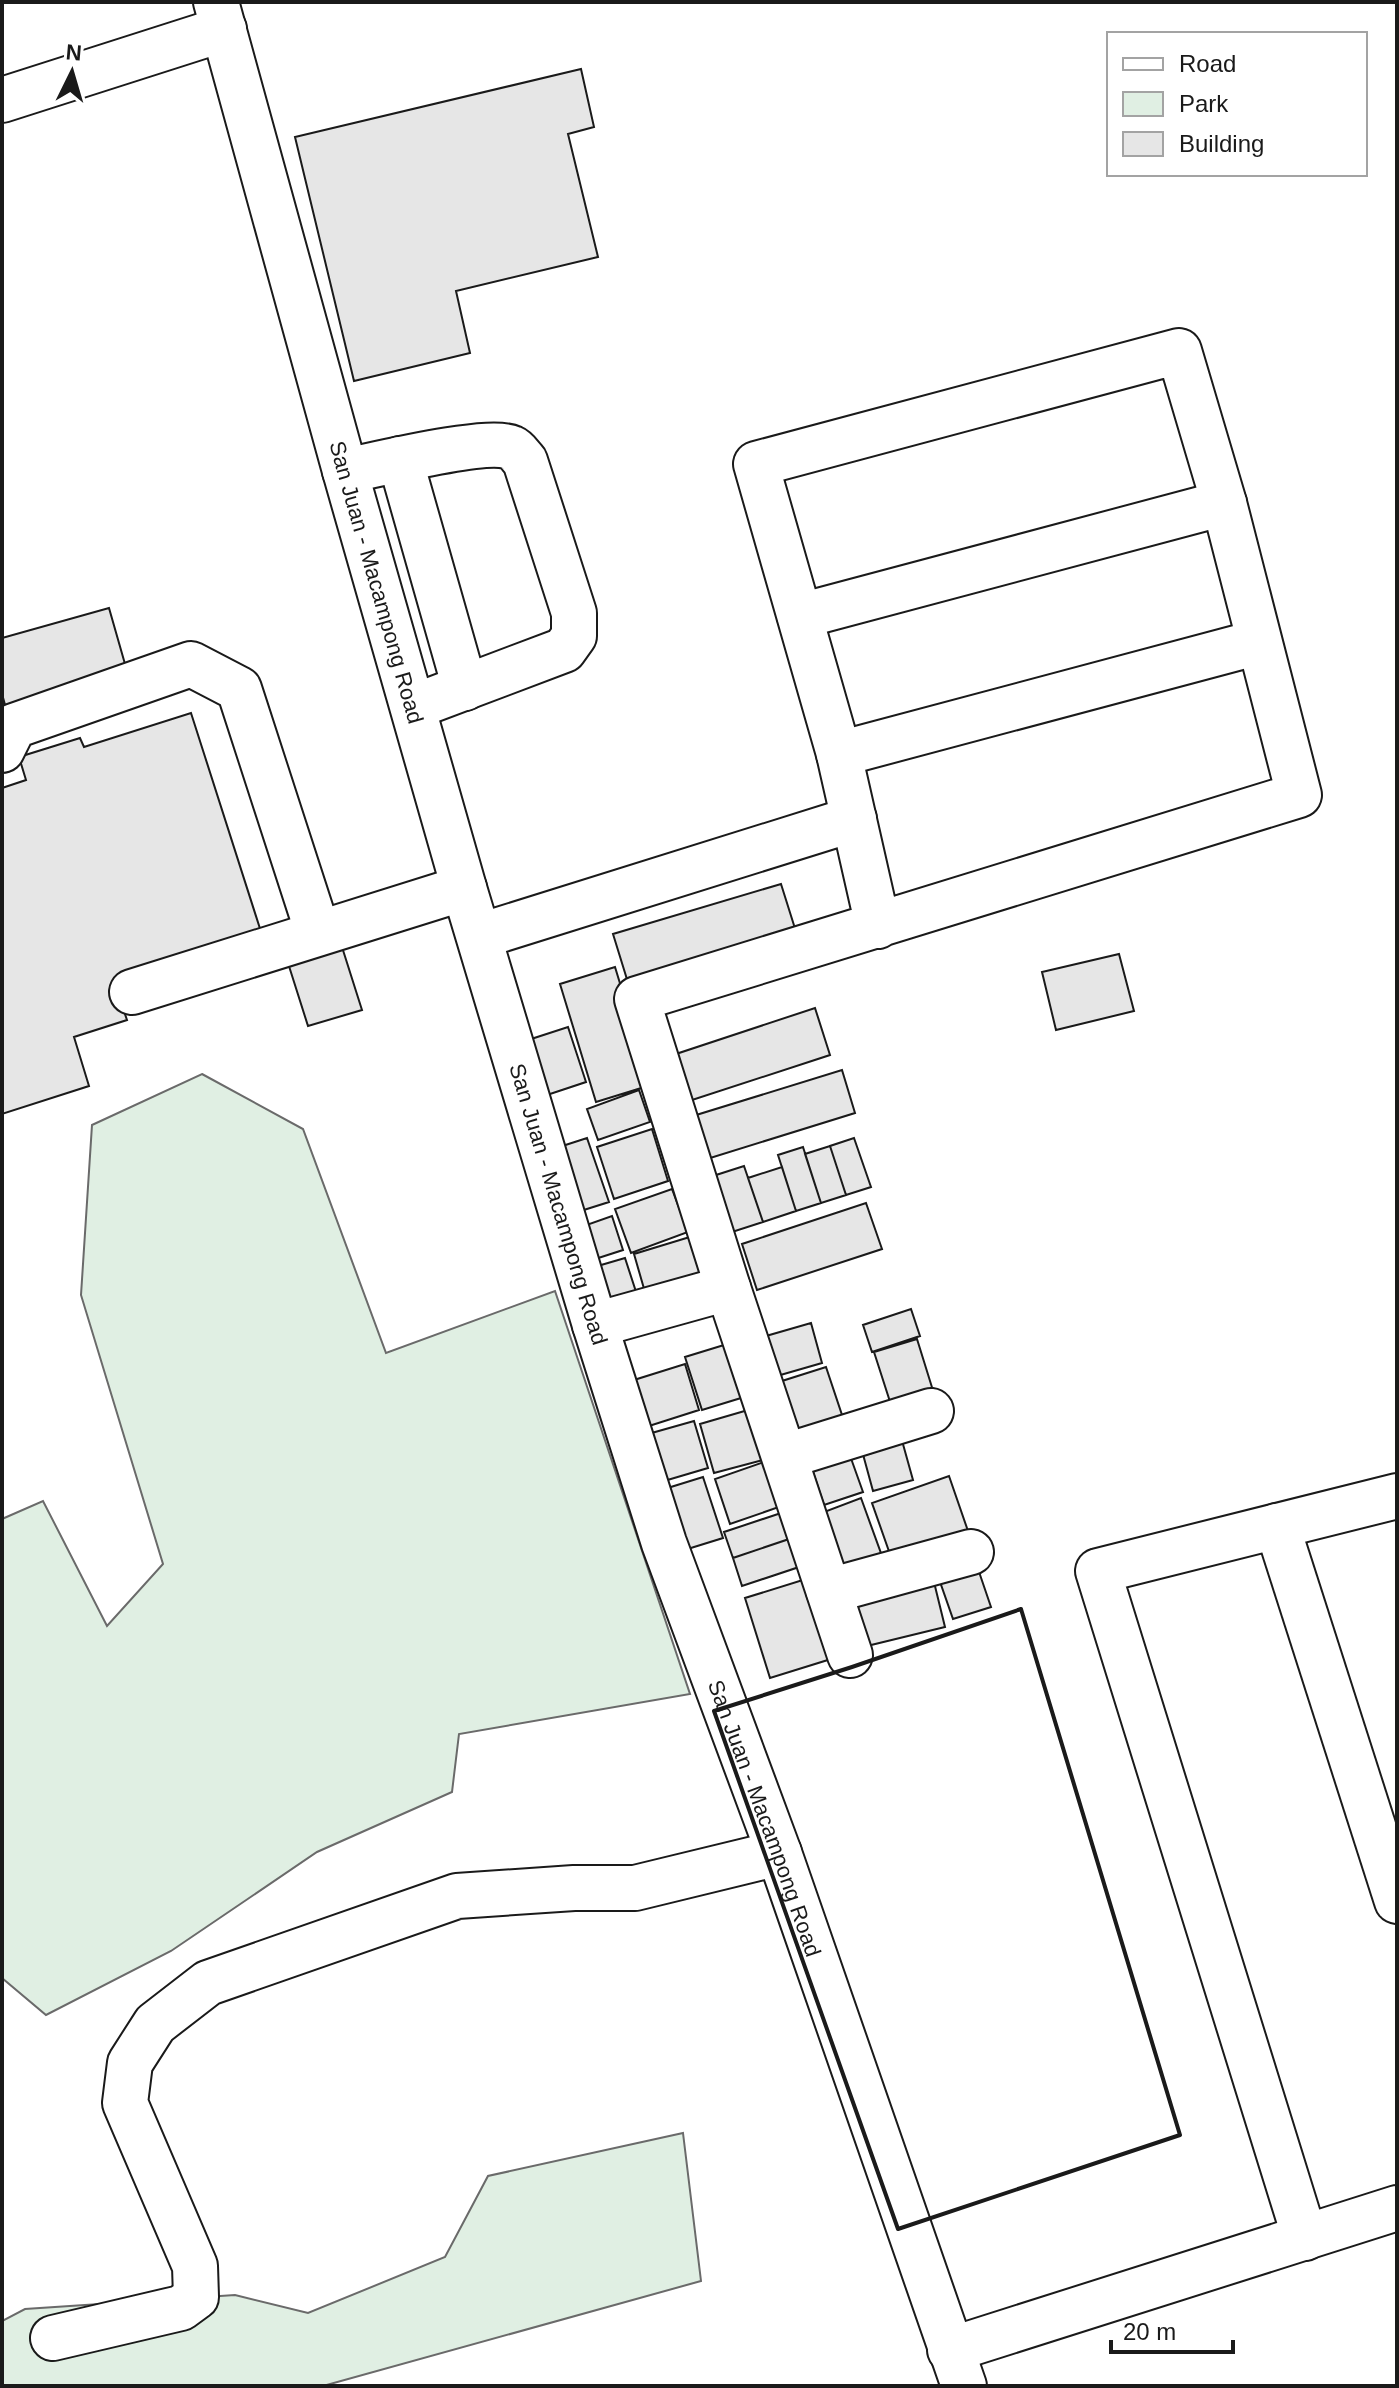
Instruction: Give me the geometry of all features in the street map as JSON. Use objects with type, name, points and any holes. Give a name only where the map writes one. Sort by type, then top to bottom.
[{"type":"street","points":[[2,100],[227,10]]},
{"type":"street","name":"San Juan - Macampong Road","points":[[227,10],[345,471],[464,888],[595,1325],[664,1543],[779,1853],[957,2368]]},
{"type":"street","points":[[850,1655],[728,1288],[637,999],[878,926],[1299,795],[1224,503],[1179,351],[756,464],[839,754],[878,926]]},
{"type":"street","points":[[345,471],[494,444],[513,448],[525,461],[574,613],[574,636],[564,650],[413,707]]},
{"type":"street","points":[[400,459],[465,688]]},
{"type":"street","points":[[800,616],[1224,503]]},
{"type":"street","points":[[839,754],[1259,642]]},
{"type":"street","points":[[2,750],[14,726],[191,664],[239,689],[318,933]]},
{"type":"street","points":[[480,936],[854,819]]},
{"type":"street","points":[[132,992],[464,888]]},
{"type":"street","points":[[595,1325],[728,1288]]},
{"type":"street","points":[[786,1456],[931,1411]]},
{"type":"street","points":[[1305,2238],[1098,1571],[1397,1496]]},
{"type":"street","points":[[1277,1526],[1397,1901]]},
{"type":"street","points":[[829,1591],[971,1552]]},
{"type":"street","points":[[53,2338],[181,2308],[196,2297],[195,2266],[125,2103],[130,2063],[155,2024],[208,1983],[457,1896],[574,1888],[635,1888],[779,1853]]},
{"type":"street","points":[[957,2368],[1305,2238],[1397,2208]]},
{"type":"green space","points":[[202,1074],[303,1129],[386,1353],[555,1291],[690,1694],[459,1734],[452,1792],[317,1852],[171,1951],[46,2015],[2,1978],[2,1519],[43,1501],[107,1626],[163,1564],[81,1295],[92,1125]]},
{"type":"green space","points":[[683,2133],[701,2281],[323,2386],[2,2386],[2,2321],[25,2309],[235,2295],[308,2313],[445,2257],[488,2176]]},
{"type":"building","points":[[581,69],[594,127],[568,134],[598,257],[456,291],[470,353],[354,381],[295,137]]},
{"type":"building","points":[[109,608],[131,685],[9,719],[2,694],[2,638]]},
{"type":"building","points":[[191,713],[263,938],[115,985],[127,1020],[74,1037],[89,1086],[2,1114],[2,788],[26,780],[19,757],[80,738],[84,747]]},
{"type":"building","points":[[781,884],[798,938],[630,989],[613,934]]},
{"type":"building","points":[[342,947],[362,1010],[308,1026],[288,963]]},
{"type":"building","points":[[1119,954],[1134,1011],[1056,1030],[1042,972]]},
{"type":"building","points":[[615,967],[651,1085],[596,1102],[560,984]]},
{"type":"building","points":[[815,1008],[830,1055],[689,1101],[673,1055]]},
{"type":"building","points":[[568,1027],[586,1082],[541,1097],[522,1042]]},
{"type":"building","points":[[842,1070],[855,1113],[707,1159],[693,1116]]},
{"type":"building","points":[[639,1090],[650,1122],[598,1140],[587,1109]]},
{"type":"building","points":[[652,1129],[668,1181],[614,1199],[597,1147]]},
{"type":"building","points":[[587,1138],[609,1202],[568,1215],[547,1151]]},
{"type":"building","points":[[854,1138],[871,1187],[846,1195],[830,1146]]},
{"type":"building","points":[[830,1146],[846,1195],[821,1203],[805,1154]]},
{"type":"building","points":[[803,1147],[821,1203],[796,1211],[778,1155]]},
{"type":"building","points":[[744,1166],[763,1222],[732,1232],[713,1176]]},
{"type":"building","points":[[782,1167],[796,1211],[763,1222],[748,1178]]},
{"type":"building","points":[[672,1189],[688,1232],[631,1253],[615,1209]]},
{"type":"building","points":[[866,1203],[882,1249],[757,1290],[742,1244]]},
{"type":"building","points":[[612,1216],[623,1250],[586,1262],[575,1229]]},
{"type":"building","points":[[693,1236],[709,1288],[649,1306],[634,1254]]},
{"type":"building","points":[[625,1258],[640,1304],[598,1317],[584,1270]]},
{"type":"building","points":[[911,1309],[920,1336],[872,1352],[863,1325]]},
{"type":"building","points":[[811,1323],[822,1363],[777,1376],[766,1336]]},
{"type":"building","points":[[917,1339],[935,1397],[893,1411],[874,1352]]},
{"type":"building","points":[[737,1341],[754,1394],[702,1410],[685,1357]]},
{"type":"building","points":[[685,1364],[699,1410],[649,1426],[634,1380]]},
{"type":"building","points":[[826,1367],[845,1424],[802,1439],[782,1381]]},
{"type":"building","points":[[748,1410],[763,1460],[714,1473],[700,1424]]},
{"type":"building","points":[[694,1421],[708,1468],[654,1484],[641,1436]]},
{"type":"building","points":[[901,1437],[913,1480],[873,1491],[861,1447]]},
{"type":"building","points":[[848,1450],[863,1492],[824,1505],[810,1463]]},
{"type":"building","points":[[764,1462],[779,1507],[730,1524],[715,1479]]},
{"type":"building","points":[[949,1476],[968,1531],[891,1557],[872,1503]]},
{"type":"building","points":[[703,1477],[723,1538],[678,1552],[658,1491]]},
{"type":"building","points":[[861,1498],[882,1556],[845,1569],[824,1512]]},
{"type":"building","points":[[784,1512],[792,1538],[733,1558],[724,1532]]},
{"type":"building","points":[[792,1538],[802,1566],[742,1586],[733,1558]]},
{"type":"building","points":[[976,1563],[991,1607],[953,1619],[938,1576]]},
{"type":"building","points":[[933,1578],[945,1627],[867,1646],[855,1597]]},
{"type":"building","points":[[806,1579],[831,1659],[770,1678],[745,1598]]},
{"type":"wall","points":[[1021,1609],[1180,2135],[898,2229],[714,1711],[1021,1609]]}]
